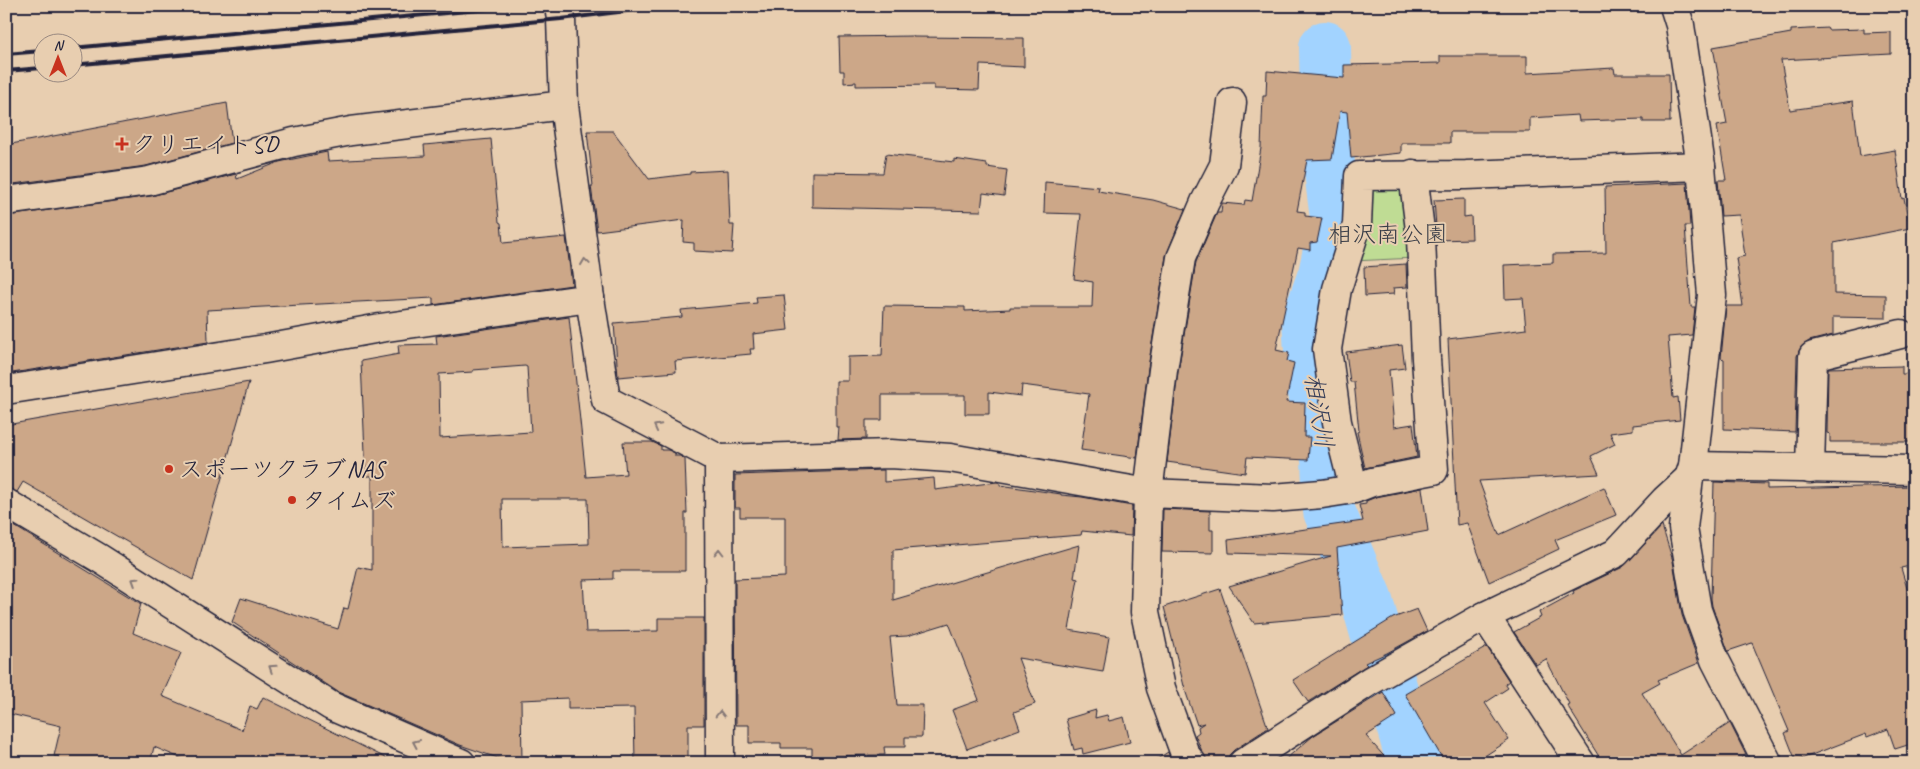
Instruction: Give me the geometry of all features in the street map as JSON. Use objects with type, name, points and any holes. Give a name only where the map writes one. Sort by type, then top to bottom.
[{"type":"street","points":[[559,6],[564,105],[606,400],[719,459],[891,454],[950,458],[1148,493],[1273,498],[1339,491],[1372,482],[1434,470],[1426,368],[1421,238],[1413,174]]},
{"type":"street","points":[[1677,15],[1701,166],[1712,294],[1683,528],[1698,610],[1715,660],[1768,763]]},
{"type":"street","points":[[1192,763],[1186,754],[1161,688],[1145,612],[1148,493],[1163,370],[1182,258],[1205,202],[1224,165],[1232,102]]},
{"type":"street","points":[[6,201],[149,181],[294,142],[351,131],[564,105]]},
{"type":"street","points":[[1339,491],[1337,422],[1327,348],[1337,289],[1357,225],[1359,176],[1466,175],[1701,166]]},
{"type":"street","points":[[6,390],[255,351],[380,328],[590,298]]},
{"type":"street","points":[[1810,469],[1813,356],[1901,334]]},
{"type":"street","points":[[719,459],[720,763]]},
{"type":"street","points":[[1243,763],[1370,681],[1485,616],[1616,553],[1691,472],[1810,469],[1914,470]]},
{"type":"street","points":[[6,503],[99,558],[331,706],[461,763]]},
{"type":"street","points":[[1485,616],[1582,763]]},
{"type":"green space","name":"相沢南公園","points":[[1406,178],[1415,258],[1353,261],[1364,183]]},
{"type":"building","points":[[1828,28],[1828,30],[1864,29],[1864,33],[1891,32],[1891,54],[1781,60],[1790,110],[1853,101],[1860,156],[1895,150],[1902,199],[1904,198],[1910,228],[1834,243],[1834,294],[1886,295],[1886,318],[1833,317],[1833,335],[1809,341],[1801,347],[1797,356],[1795,432],[1724,429],[1724,359],[1721,358],[1726,306],[1743,306],[1736,258],[1745,256],[1739,215],[1721,216],[1718,180],[1726,180],[1717,126],[1727,124],[1713,47],[1791,33],[1791,30]]},
{"type":"building","points":[[839,37],[1024,38],[1024,67],[980,65],[979,90],[934,89],[934,85],[856,86],[856,82],[844,83],[844,71],[840,71]]},
{"type":"building","points":[[1440,56],[1527,56],[1527,73],[1614,68],[1615,74],[1669,74],[1670,122],[1643,122],[1643,119],[1579,121],[1578,115],[1530,118],[1530,132],[1450,132],[1450,143],[1401,143],[1401,153],[1351,158],[1347,112],[1340,111],[1332,159],[1307,160],[1297,211],[1305,212],[1305,216],[1322,218],[1317,242],[1310,243],[1310,250],[1298,248],[1276,350],[1289,353],[1287,361],[1294,363],[1286,402],[1305,403],[1304,437],[1310,437],[1308,460],[1247,457],[1245,473],[1167,462],[1178,372],[1196,262],[1217,213],[1221,213],[1222,203],[1244,205],[1245,200],[1252,201],[1261,148],[1263,96],[1266,96],[1267,71],[1344,78],[1344,65],[1440,63]]},
{"type":"building","name":"クリエイトSD","points":[[227,103],[232,143],[146,166],[6,185],[6,145]]},
{"type":"building","points":[[587,131],[613,131],[649,179],[690,174],[690,172],[728,170],[730,225],[734,225],[732,253],[694,251],[694,243],[683,242],[684,220],[597,231]]},
{"type":"building","points":[[491,139],[499,222],[501,223],[503,243],[566,237],[572,285],[433,305],[433,298],[207,310],[208,342],[6,374],[6,216],[151,196],[236,174],[237,179],[279,162],[327,152],[328,161],[425,156],[424,145]]},
{"type":"building","points":[[886,154],[954,162],[954,159],[987,164],[987,167],[1007,170],[1004,196],[983,193],[981,211],[812,207],[812,172],[883,173]]},
{"type":"building","points":[[1045,182],[1099,187],[1098,191],[1153,200],[1185,209],[1166,256],[1148,368],[1137,458],[1081,450],[1089,394],[1022,385],[1021,396],[989,392],[989,414],[965,414],[965,395],[882,395],[882,420],[866,420],[866,439],[838,440],[839,427],[836,427],[836,381],[848,381],[848,357],[882,356],[884,306],[965,307],[965,311],[1010,309],[1010,307],[1092,307],[1093,282],[1074,279],[1081,214],[1044,213]]},
{"type":"building","points":[[1687,183],[1690,226],[1685,226],[1691,307],[1695,307],[1692,335],[1668,337],[1673,398],[1678,397],[1680,420],[1633,425],[1633,430],[1610,433],[1615,444],[1591,456],[1599,474],[1479,481],[1499,535],[1604,487],[1616,515],[1555,540],[1559,549],[1489,582],[1467,523],[1457,525],[1448,339],[1526,329],[1523,298],[1505,299],[1504,265],[1553,263],[1553,254],[1606,253],[1605,187]]},
{"type":"building","points":[[1464,199],[1464,217],[1471,216],[1472,239],[1437,240],[1434,200]]},
{"type":"building","points":[[1406,264],[1407,287],[1393,288],[1394,294],[1365,296],[1364,267]]},
{"type":"building","points":[[784,295],[788,330],[753,334],[754,349],[750,349],[751,354],[675,361],[676,372],[618,377],[614,323],[682,317],[681,310],[757,303],[756,297]]},
{"type":"building","points":[[569,317],[586,477],[626,474],[623,442],[652,442],[661,446],[661,450],[668,450],[675,453],[675,456],[685,459],[687,513],[685,513],[685,571],[613,571],[613,579],[583,580],[586,632],[658,631],[658,618],[704,618],[704,725],[688,725],[688,763],[635,763],[634,708],[568,709],[568,698],[521,700],[522,763],[512,763],[460,745],[338,692],[232,622],[241,598],[338,629],[344,608],[348,609],[358,567],[372,570],[372,476],[366,476],[361,361],[399,354],[398,345],[437,344],[436,336]],"holes":[[[527,367],[531,432],[440,438],[439,374]],[[502,499],[588,499],[589,544],[503,547]]]},
{"type":"building","points":[[1402,345],[1405,368],[1389,370],[1394,427],[1413,424],[1417,457],[1365,468],[1357,432],[1359,431],[1354,382],[1350,382],[1346,352]]},
{"type":"building","points":[[1902,366],[1902,374],[1909,374],[1910,414],[1913,414],[1913,442],[1830,442],[1830,434],[1827,433],[1828,368]]},
{"type":"building","points":[[249,382],[193,580],[23,482],[17,492],[6,487],[6,425]]},
{"type":"building","points":[[884,470],[884,482],[934,478],[935,490],[997,482],[1000,485],[1132,506],[1131,536],[1082,531],[1081,535],[893,550],[893,600],[1079,545],[1074,578],[1078,579],[1069,630],[1109,637],[1103,672],[1018,658],[1035,704],[1014,712],[1020,729],[967,749],[952,710],[979,700],[949,623],[907,636],[890,637],[897,705],[923,705],[922,737],[905,737],[905,747],[884,747],[885,755],[812,756],[812,748],[781,748],[781,743],[749,743],[749,725],[736,725],[735,579],[785,577],[785,517],[740,517],[740,508],[735,508],[735,475]]},
{"type":"building","points":[[1714,482],[1767,484],[1767,489],[1912,486],[1912,489],[1914,489],[1914,565],[1901,568],[1914,612],[1914,743],[1895,749],[1888,729],[1867,737],[1866,734],[1796,761],[1785,733],[1789,731],[1752,643],[1728,651],[1712,606]]},
{"type":"building","points":[[1422,488],[1428,531],[1337,548],[1342,615],[1254,623],[1229,586],[1331,556],[1229,553],[1228,540],[1363,521],[1359,505],[1366,504],[1366,501],[1376,497]]},
{"type":"building","points":[[1163,509],[1210,511],[1210,530],[1213,530],[1213,553],[1162,552]]},
{"type":"building","points":[[6,521],[141,604],[133,633],[181,653],[162,696],[242,730],[250,706],[257,709],[263,697],[396,763],[192,763],[154,747],[150,763],[58,763],[60,756],[54,756],[61,726],[6,713]]},
{"type":"building","points":[[1662,526],[1673,561],[1682,615],[1699,663],[1658,680],[1660,683],[1642,693],[1681,755],[1730,723],[1746,755],[1735,763],[1603,763],[1567,705],[1569,704],[1546,659],[1536,665],[1514,632],[1541,617],[1539,612],[1574,593],[1573,591],[1623,567]]},
{"type":"building","points":[[1220,589],[1268,728],[1234,750],[1229,755],[1228,763],[1207,763],[1195,735],[1199,732],[1198,727],[1204,723],[1197,725],[1184,687],[1186,686],[1184,686],[1164,607]]},
{"type":"building","points":[[1417,609],[1427,631],[1365,663],[1367,665],[1308,702],[1293,680],[1393,618]]},
{"type":"building","points":[[1487,647],[1509,681],[1505,684],[1508,688],[1485,703],[1509,740],[1474,763],[1445,763],[1405,694]]},
{"type":"building","points":[[1383,692],[1397,716],[1366,736],[1390,763],[1281,763],[1313,736]]},
{"type":"building","points":[[1096,710],[1095,718],[1107,715],[1109,721],[1124,717],[1130,742],[1083,754],[1082,748],[1074,750],[1066,719]]},
{"type":"building","points":[[1168,752],[1172,763],[1151,763]]},
{"type":"waterway","name":"相沢川","points":[[1325,47],[1327,148],[1336,218],[1324,274],[1308,320],[1312,382],[1327,459],[1329,511],[1366,598],[1409,750],[1419,763]]},
{"type":"railway","points":[[82,47],[522,6]]},
{"type":"railway","points":[[82,64],[561,19],[668,6]]},
{"type":"railway","points":[[6,54],[32,52]]},
{"type":"railway","points":[[6,71],[32,69]]},
{"type":"place","name":"クリエイトSD","points":[[122,144]]},
{"type":"place","name":"スポーツクラブNAS","points":[[169,469]]},
{"type":"place","name":"タイムズ","points":[[292,500]]}]
